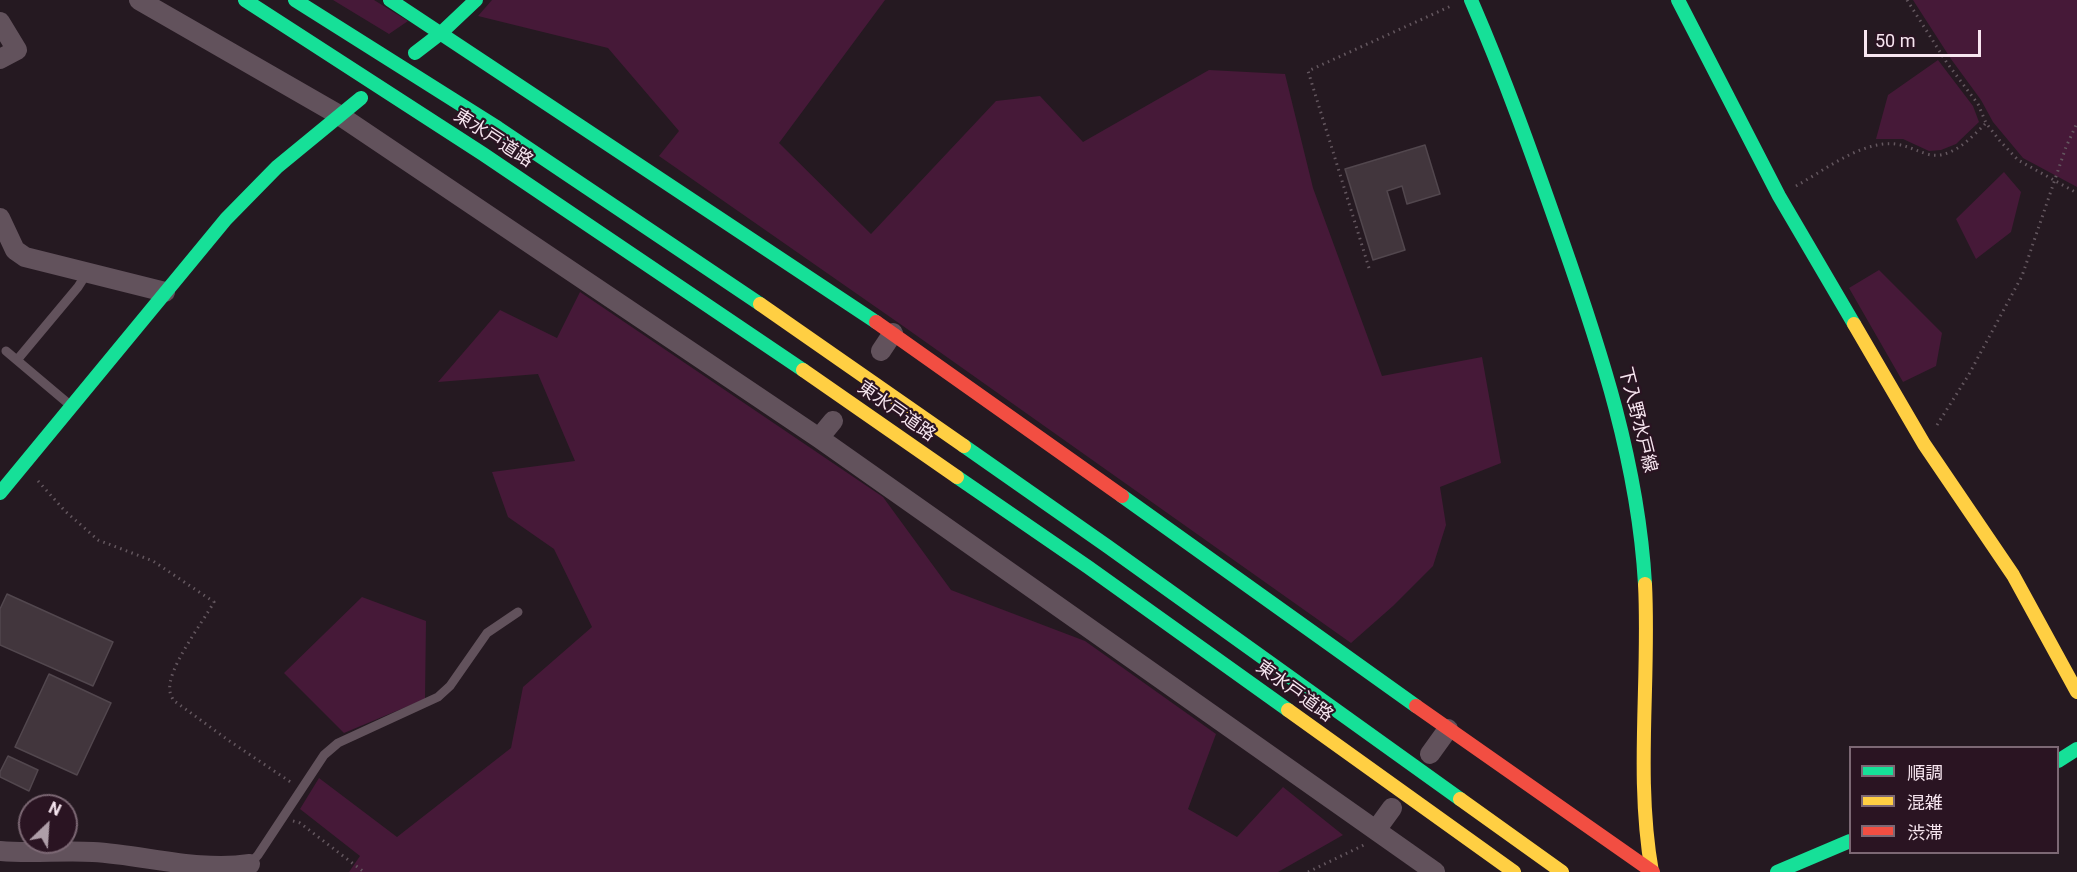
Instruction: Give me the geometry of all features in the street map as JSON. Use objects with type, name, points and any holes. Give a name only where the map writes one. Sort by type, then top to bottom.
[{"type":"main road","name":"東水戸道路","points":[[245,0],[483,154],[747,332],[1088,567],[1514,872]]},
{"type":"main road","name":"東水戸道路","points":[[295,0],[498,128],[763,306],[1107,546],[1562,872]]},
{"type":"main road","points":[[390,0],[893,333],[1652,872]]},
{"type":"main road","points":[[415,53],[441,33],[476,0]]},
{"type":"main road","name":"下入野水戸線","points":[[1471,0],[1517,108],[1606,367],[1628,453],[1641,535],[1647,616],[1643,777],[1646,835],[1652,872]]},
{"type":"main road","points":[[1678,0],[1779,196],[1924,444],[2013,575],[2077,692]]},
{"type":"main road","points":[[0,493],[226,219],[277,167],[361,98]]},
{"type":"main road","points":[[2059,760],[2077,749]]},
{"type":"main road","points":[[1777,872],[1849,842]]},
{"type":"street","points":[[139,0],[339,116],[819,438],[1435,872]]},
{"type":"street","points":[[0,22],[17,50],[0,59]]},
{"type":"street","points":[[0,218],[7,254],[165,292]]},
{"type":"street","points":[[881,351],[893,333]]},
{"type":"street","points":[[819,438],[833,421]]},
{"type":"street","points":[[1430,754],[1448,729]]},
{"type":"street","points":[[1376,830],[1392,808]]},
{"type":"street","points":[[0,851],[92,852],[128,855],[215,869],[235,868],[250,864]]},
{"type":"lane","points":[[17,360],[87,273]]},
{"type":"lane","points":[[6,351],[72,406]]},
{"type":"lane","points":[[250,864],[324,755],[338,744],[438,696],[450,686],[487,633],[518,612]]},
{"type":"path","points":[[1907,0],[1947,63],[1978,104],[1986,123],[2018,160],[2077,193]]},
{"type":"path","points":[[1369,268],[1308,71],[1454,5]]},
{"type":"path","points":[[1779,196],[1851,154],[1881,144],[1900,143],[1928,154],[1946,154],[1957,149],[1986,123]]},
{"type":"path","points":[[1924,444],[1968,376],[2022,276],[2066,147],[2077,123]]},
{"type":"path","points":[[22,467],[46,488],[65,511],[98,540],[153,561],[214,602],[171,676],[170,690],[173,700],[301,789]]},
{"type":"path","points":[[282,818],[300,823],[364,872]]},
{"type":"path","points":[[1308,872],[1370,842],[1376,830]]},
{"type":"shaded area","points":[[333,0],[374,0],[408,21],[389,34]]},
{"type":"shaded area","points":[[492,0],[885,0],[779,143],[871,234],[996,101],[1040,96],[1083,142],[1209,70],[1285,74],[1313,188],[1382,376],[1482,357],[1501,463],[1440,487],[1446,525],[1433,566],[1351,643],[659,156],[679,131],[608,48],[478,16]]},
{"type":"shaded area","points":[[1913,0],[2077,0],[2077,187],[2023,158],[1993,122],[1981,100]]},
{"type":"shaded area","points":[[1938,60],[1973,106],[1979,122],[1956,144],[1941,150],[1929,151],[1903,139],[1876,139],[1888,95]]},
{"type":"shaded area","points":[[2004,172],[2021,192],[2011,232],[1976,259],[1956,219]]},
{"type":"shaded area","points":[[1879,270],[1942,333],[1936,366],[1903,382],[1849,288]]},
{"type":"shaded area","points":[[580,292],[883,497],[951,590],[1085,641],[1216,734],[1188,809],[1237,837],[1283,787],[1343,835],[1278,872],[349,872],[360,856],[300,809],[319,778],[397,837],[511,748],[523,687],[592,627],[554,549],[508,517],[492,472],[575,461],[538,374],[438,382],[500,310],[557,338]]},
{"type":"shaded area","points":[[362,597],[426,621],[425,699],[344,733],[284,673]]},
{"type":"building","points":[[1425,145],[1440,194],[1407,204],[1402,186],[1387,191],[1405,250],[1373,260],[1345,169]]},
{"type":"building","points":[[7,594],[113,642],[93,686],[0,645],[0,609]]},
{"type":"building","points":[[49,674],[111,703],[77,775],[15,747]]},
{"type":"building","points":[[8,756],[38,770],[29,791],[0,777]]},
{"type":"traffic: fast","points":[[245,0],[483,154],[803,370]]},
{"type":"traffic: fast","points":[[295,0],[498,128],[760,304]]},
{"type":"traffic: fast","points":[[390,0],[876,322]]},
{"type":"traffic: fast","points":[[415,53],[441,33],[476,0]]},
{"type":"traffic: fast","points":[[1471,0],[1529,147],[1603,365],[1635,495],[1645,584]]},
{"type":"traffic: fast","points":[[1678,0],[1779,196],[1854,324]]},
{"type":"traffic: fast","points":[[0,493],[226,219],[277,167],[361,98]]},
{"type":"traffic: fast","points":[[964,446],[1460,799]]},
{"type":"traffic: fast","points":[[957,477],[1088,567],[1288,710]]},
{"type":"traffic: fast","points":[[1122,496],[1416,706]]},
{"type":"traffic: fast","points":[[2059,760],[2077,749]]},
{"type":"traffic: fast","points":[[1777,872],[1849,841]]},
{"type":"traffic: slow","points":[[760,304],[964,446]]},
{"type":"traffic: slow","points":[[1854,324],[1924,444],[2013,575],[2077,692]]},
{"type":"traffic: slow","points":[[803,370],[957,477]]},
{"type":"traffic: slow","points":[[1645,584],[1644,800],[1652,872]]},
{"type":"traffic: slow","points":[[1288,710],[1514,872]]},
{"type":"traffic: slow","points":[[1460,799],[1562,872]]},
{"type":"traffic: jam","points":[[876,322],[1122,496]]},
{"type":"traffic: jam","points":[[1416,706],[1653,872]]}]
